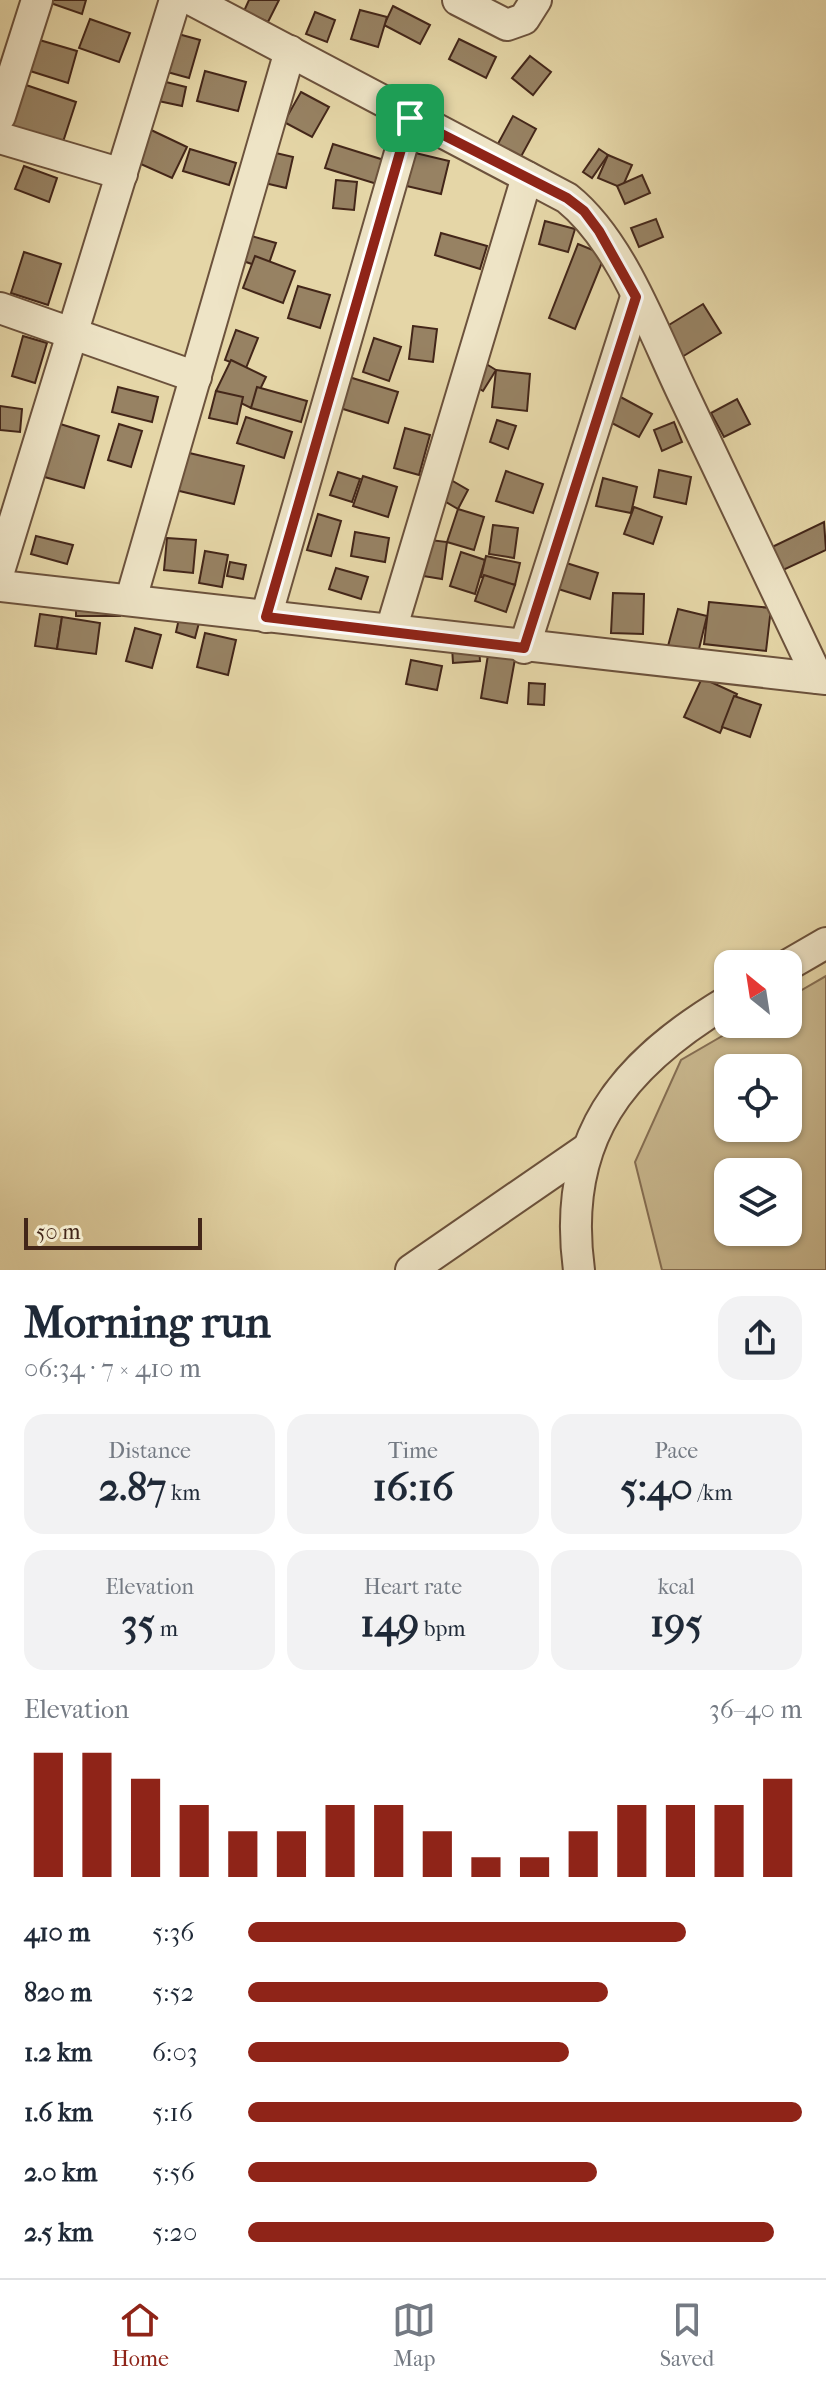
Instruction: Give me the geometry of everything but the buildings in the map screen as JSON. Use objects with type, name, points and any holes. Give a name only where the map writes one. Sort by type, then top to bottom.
[{"type":"street","points":[[0,116],[37,0]]},
{"type":"street","points":[[0,568],[175,0]]},
{"type":"street","points":[[192,0],[410,118],[527,177],[584,211],[636,297],[822,678]]},
{"type":"street","points":[[458,0],[507,25],[524,19],[536,0]]},
{"type":"street","points":[[131,599],[290,51]]},
{"type":"street","points":[[266,617],[410,118]]},
{"type":"street","points":[[0,138],[122,174]]},
{"type":"street","points":[[391,630],[527,177]]},
{"type":"street","points":[[524,648],[636,297]]},
{"type":"street","points":[[0,308],[196,377]]},
{"type":"street","points":[[0,586],[131,599],[524,648],[822,678]]},
{"type":"street","points":[[802,957],[826,943]]},
{"type":"street","points":[[579,1270],[577,1223],[588,1148],[607,1108],[631,1074],[662,1046],[714,1011]]},
{"type":"street","points":[[411,1270],[588,1148]]},
{"type":"shaded area","points":[[826,976],[826,1270],[662,1270],[635,1162],[681,1060],[719,1038],[802,1038],[802,990]]},
{"type":"route","points":[[410,118],[567,198],[584,211],[599,231],[636,297],[524,648],[266,617],[410,118]]}]
